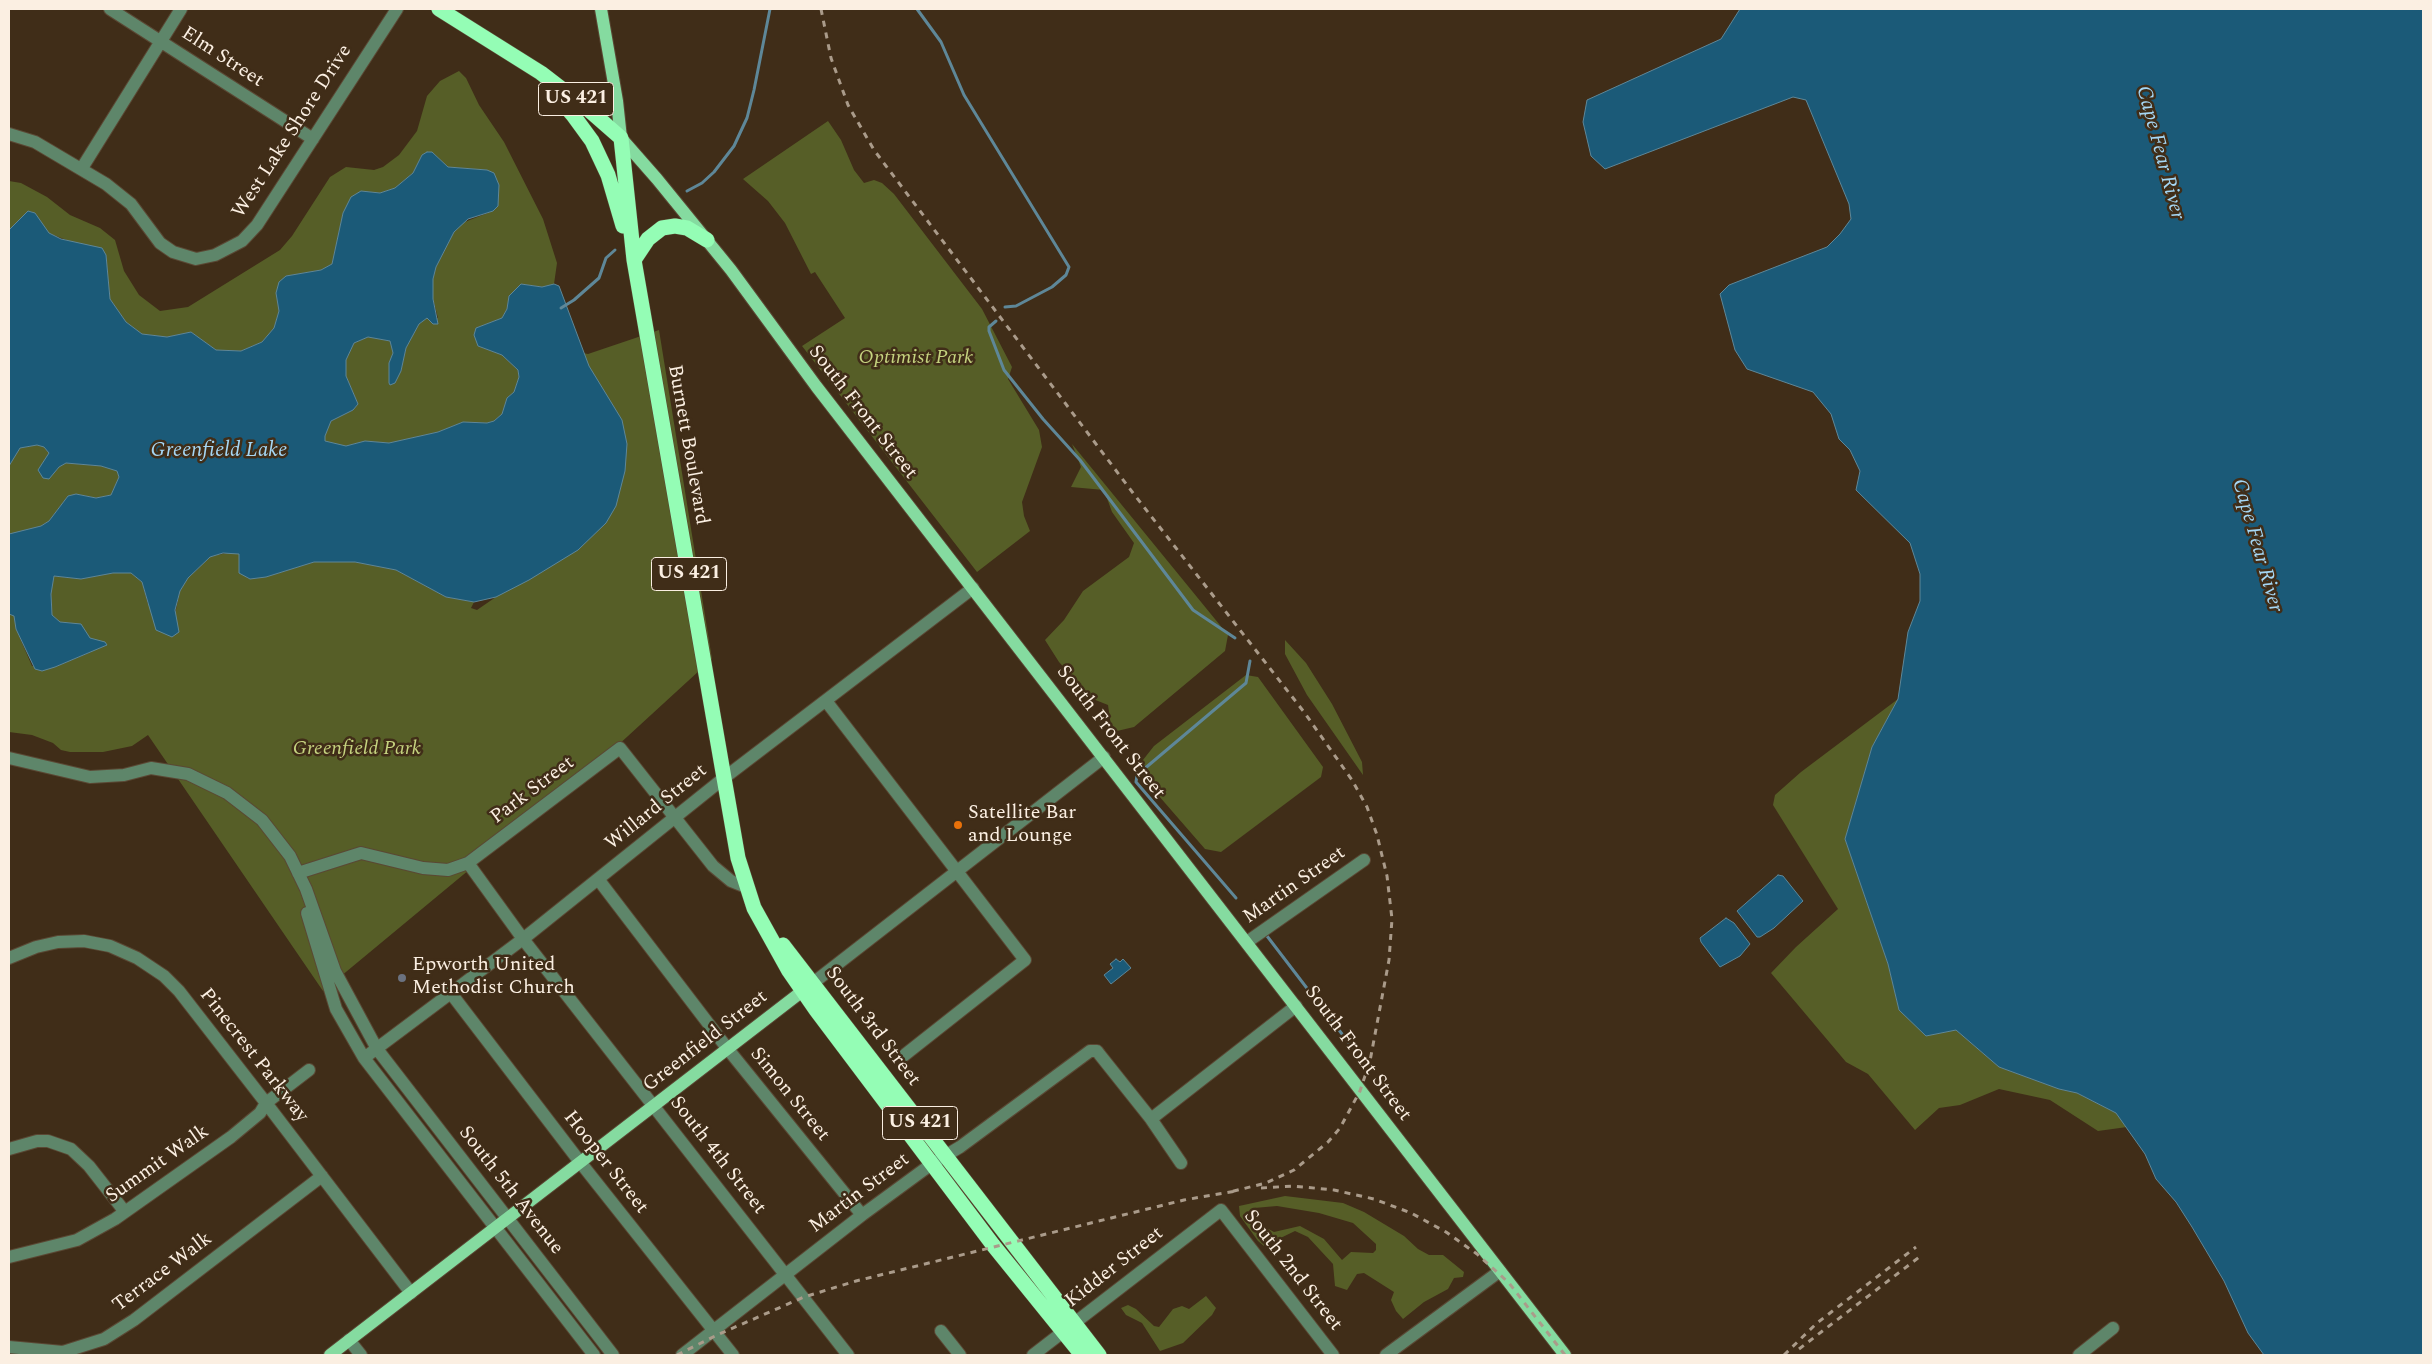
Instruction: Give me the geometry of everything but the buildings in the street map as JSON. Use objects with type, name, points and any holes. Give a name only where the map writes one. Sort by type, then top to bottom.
[{"type":"highway","name":"US 421","points":[[439,9],[528,64],[589,110],[620,138]]},
{"type":"highway","points":[[528,64],[573,115],[592,141],[608,175],[634,260]]},
{"type":"highway","name":"Burnett Boulevard","points":[[620,138],[634,260],[738,858],[746,887]]},
{"type":"highway","points":[[634,260],[648,239],[662,228],[675,226],[687,228],[707,240]]},
{"type":"highway","name":"South 3rd Street","points":[[746,887],[764,929],[940,1160],[994,1245],[1069,1327],[1099,1355]]},
{"type":"highway","name":"South 3rd Street","points":[[1069,1327],[1082,1355]]},
{"type":"main road","name":"Burnett Boulevard","points":[[601,9],[617,101],[620,138]]},
{"type":"main road","name":"South Front Street","points":[[620,138],[658,179],[707,240],[822,393],[1565,1355]]},
{"type":"main road","name":"Greenfield Street","points":[[330,1355],[495,1226],[808,987]]},
{"type":"street","name":"Elm Street","points":[[110,9],[313,139]]},
{"type":"street","points":[[82,168],[181,9]]},
{"type":"street","name":"West Lake Shore Drive","points":[[9,134],[35,142],[82,168],[115,190],[131,204],[166,248],[188,258],[206,258],[233,246],[250,234],[397,9]]},
{"type":"street","name":"Willard Street","points":[[364,1058],[523,939],[724,778],[973,588]]},
{"type":"street","points":[[826,701],[958,870],[1025,960],[902,1057]]},
{"type":"street","name":"Park Street","points":[[468,863],[620,748],[675,819]]},
{"type":"street","name":"Greenfield Street","points":[[808,987],[1104,757]]},
{"type":"street","points":[[9,758],[90,777],[124,776],[151,768],[188,774],[206,780],[234,797],[262,820],[290,856],[298,873],[355,854],[377,855],[423,868],[448,870],[468,863]]},
{"type":"street","points":[[675,819],[713,866],[731,881],[746,887]]},
{"type":"street","name":"Martin Street","points":[[1247,942],[1364,860]]},
{"type":"street","name":"South 4th Street","points":[[468,863],[523,939],[848,1355]]},
{"type":"street","name":"South 5th Avenue","points":[[298,873],[306,889],[334,971],[377,1049],[613,1355]]},
{"type":"street","name":"South 5th Avenue","points":[[298,873],[311,933],[336,1009],[364,1058],[594,1355]]},
{"type":"street","name":"Simon Street","points":[[598,879],[727,1048],[862,1215]]},
{"type":"street","name":"Pinecrest Parkway","points":[[9,958],[36,946],[58,942],[84,941],[110,946],[149,964],[179,991],[411,1293]]},
{"type":"street","name":"Hooper Street","points":[[450,992],[580,1162],[733,1355]]},
{"type":"street","points":[[1181,1163],[1151,1119],[1296,1006]]},
{"type":"street","name":"Martin Street","points":[[682,1355],[862,1215],[1090,1051],[1096,1051],[1100,1055],[1151,1119]]},
{"type":"street","name":"Summit Walk","points":[[9,1257],[78,1240],[126,1212],[231,1137],[260,1113],[266,1103],[309,1070]]},
{"type":"street","points":[[9,1149],[37,1141],[48,1141],[71,1150],[89,1166],[126,1212]]},
{"type":"street","name":"Terrace Walk","points":[[9,1347],[63,1352],[104,1339],[134,1320],[322,1176]]},
{"type":"street","name":"Kidder Street","points":[[1033,1355],[1221,1210]]},
{"type":"street","name":"South 2nd Street","points":[[1221,1210],[1333,1355]]},
{"type":"street","points":[[1386,1355],[1500,1270]]},
{"type":"street","points":[[2079,1355],[2113,1328]]},
{"type":"street","points":[[941,1331],[960,1355]]},
{"type":"street","points":[[349,1340],[361,1355]]},
{"type":"green space","points":[[459,71],[466,78],[479,105],[504,142],[543,219],[557,263],[554,284],[542,287],[521,284],[509,296],[507,309],[502,318],[476,328],[478,346],[502,355],[518,370],[519,377],[514,392],[507,398],[502,414],[494,421],[487,423],[463,422],[438,432],[389,443],[365,441],[346,446],[325,441],[331,421],[353,410],[358,404],[346,376],[346,360],[354,343],[368,337],[390,341],[393,353],[389,363],[401,371],[406,348],[419,324],[427,318],[438,318],[433,299],[433,279],[436,267],[454,232],[462,223],[493,211],[487,170],[448,167],[432,152],[422,155],[413,173],[395,188],[380,193],[361,191],[343,213],[332,264],[321,270],[286,276],[276,293],[279,311],[274,328],[262,342],[241,351],[216,350],[191,332],[167,337],[142,334],[126,322],[110,299],[106,255],[48,233],[35,213],[29,211],[9,230],[9,181],[21,183],[47,197],[70,215],[100,228],[115,240],[124,271],[139,295],[160,311],[188,307],[280,250],[292,236],[330,177],[346,167],[374,170],[383,167],[399,155],[417,131],[427,96],[440,81]]},
{"type":"green space","name":"Optimist Park","points":[[828,121],[841,140],[854,170],[864,183],[874,180],[882,183],[894,194],[982,309],[1012,367],[1008,379],[1039,430],[1042,447],[1022,502],[1024,516],[1030,531],[977,572],[802,346],[845,318],[815,272],[811,274],[785,223],[768,201],[743,179]]},
{"type":"green space","name":"Greenfield Park","points":[[659,330],[712,659],[604,758],[323,991],[148,735],[132,746],[103,752],[70,752],[61,750],[53,743],[32,735],[9,732],[9,614],[14,616],[16,629],[32,666],[55,667],[91,652],[71,623],[60,622],[52,615],[51,593],[54,576],[81,579],[113,573],[131,573],[142,582],[148,604],[175,614],[180,591],[188,578],[210,557],[233,552],[239,554],[247,578],[251,579],[266,577],[314,562],[355,562],[396,570],[446,597],[474,602],[471,608],[477,610],[551,559],[551,347],[588,354]]},
{"type":"green space","points":[[1072,444],[1228,635],[1225,651],[1134,727],[1117,731],[1111,726],[1108,705],[1093,699],[1059,662],[1045,640],[1064,620],[1083,591],[1129,557],[1134,543],[1112,512],[1104,490],[1071,487],[1081,467]]},
{"type":"green space","points":[[37,445],[44,447],[49,453],[39,470],[49,478],[59,467],[66,463],[101,466],[117,471],[119,477],[111,495],[96,498],[76,494],[68,496],[49,521],[41,526],[9,534],[9,466],[20,448]]},
{"type":"green space","points":[[1285,640],[1306,663],[1332,704],[1362,762],[1363,775],[1307,695],[1285,654]]},
{"type":"green space","points":[[1246,675],[1258,677],[1323,767],[1321,777],[1221,852],[1205,849],[1145,780],[1139,765],[1154,746]]},
{"type":"green space","points":[[1898,699],[1872,747],[1845,839],[1888,964],[1899,1010],[1956,1030],[1999,1067],[2059,1089],[2077,1093],[2116,1113],[2127,1127],[2098,1131],[2050,1100],[1999,1089],[1960,1105],[1939,1108],[1915,1130],[1868,1074],[1846,1062],[1771,973],[1796,947],[1838,909],[1773,805],[1775,795],[1801,772]]},
{"type":"green space","points":[[1285,1196],[1343,1203],[1364,1212],[1404,1236],[1418,1249],[1429,1255],[1443,1255],[1464,1272],[1463,1277],[1454,1278],[1448,1289],[1424,1302],[1403,1319],[1396,1311],[1391,1300],[1394,1292],[1364,1273],[1357,1274],[1347,1290],[1335,1286],[1333,1264],[1308,1237],[1295,1231],[1264,1246],[1258,1241],[1240,1216],[1239,1206]],"holes":[[[1277,1206],[1319,1213],[1353,1223],[1376,1244],[1376,1250],[1373,1253],[1351,1252],[1342,1260],[1324,1239],[1300,1226],[1274,1232],[1254,1221],[1248,1212],[1254,1208]]]},
{"type":"green space","points":[[1206,1296],[1216,1308],[1212,1315],[1183,1343],[1160,1351],[1142,1323],[1126,1315],[1121,1308],[1128,1305],[1136,1309],[1154,1326],[1159,1327],[1173,1309],[1182,1306],[1189,1309]]},
{"type":"water","name":"Cape Fear River","points":[[1740,9],[2423,9],[2423,1355],[2264,1355],[2248,1333],[2224,1281],[2192,1227],[2176,1202],[2156,1179],[2145,1154],[2116,1113],[2077,1093],[2059,1089],[1999,1067],[1956,1030],[1926,1036],[1899,1010],[1888,964],[1845,839],[1872,747],[1898,699],[1908,632],[1920,601],[1920,574],[1910,543],[1856,490],[1860,471],[1850,450],[1839,439],[1831,414],[1813,392],[1747,369],[1735,350],[1720,294],[1729,285],[1827,247],[1851,219],[1849,204],[1806,100],[1793,97],[1605,169],[1591,156],[1583,122],[1587,100],[1721,39]]},
{"type":"water","name":"Greenfield Lake","points":[[432,152],[448,167],[487,170],[494,173],[499,185],[498,206],[493,211],[468,219],[454,232],[436,267],[433,279],[433,299],[438,324],[433,324],[427,318],[419,324],[406,348],[401,371],[395,383],[390,385],[389,383],[389,363],[393,353],[390,341],[368,337],[354,343],[346,360],[346,376],[358,404],[353,410],[331,421],[325,441],[346,446],[365,441],[389,443],[438,432],[463,422],[487,423],[494,421],[502,414],[507,398],[514,392],[519,377],[518,370],[502,355],[478,346],[474,335],[476,328],[502,318],[507,309],[509,296],[521,284],[542,287],[554,284],[559,286],[589,366],[622,420],[627,444],[625,471],[616,506],[606,523],[578,550],[529,580],[496,597],[474,602],[446,597],[396,570],[355,562],[314,562],[266,577],[250,579],[239,573],[239,554],[223,553],[210,557],[188,578],[180,591],[175,610],[179,632],[172,637],[156,630],[142,582],[131,573],[113,573],[81,579],[54,576],[51,594],[52,615],[60,622],[81,624],[90,638],[105,642],[107,645],[55,667],[42,671],[35,669],[16,629],[14,616],[9,614],[9,534],[41,526],[49,521],[68,496],[76,494],[96,498],[111,495],[119,477],[117,471],[101,466],[66,463],[59,467],[49,479],[43,478],[38,470],[49,453],[44,447],[37,445],[20,448],[9,466],[9,230],[28,211],[35,213],[49,233],[61,239],[102,248],[106,255],[110,299],[126,322],[142,334],[167,337],[191,332],[216,350],[241,351],[262,342],[274,328],[279,311],[276,293],[279,282],[286,276],[321,270],[332,264],[343,213],[351,197],[361,191],[380,193],[395,188],[413,173],[422,155]]},
{"type":"water","points":[[1778,875],[1783,876],[1803,901],[1774,928],[1757,937],[1737,911]]},
{"type":"water","points":[[1726,918],[1734,923],[1750,944],[1740,956],[1720,967],[1700,938]]},
{"type":"water","points":[[1116,959],[1120,962],[1123,959],[1131,968],[1111,984],[1104,975],[1113,968],[1110,964]]},
{"type":"waterway","points":[[687,191],[702,183],[714,172],[734,146],[747,118],[770,9]]},
{"type":"waterway","points":[[917,9],[941,42],[964,95],[1069,267],[1066,275],[1052,287],[1016,306],[1005,307]]},
{"type":"waterway","points":[[561,308],[574,300],[599,278],[606,258],[615,250]]},
{"type":"waterway","points":[[996,321],[989,327],[989,331],[1004,370],[1043,419],[1080,460],[1193,610],[1235,638]]},
{"type":"waterway","points":[[1236,898],[1136,782],[1137,775],[1246,683],[1250,661]]},
{"type":"waterway","points":[[1267,936],[1355,1051]]},
{"type":"railway","points":[[821,9],[831,58],[848,105],[874,150],[1133,493],[1304,712],[1352,780],[1367,807],[1377,835],[1387,876],[1392,919],[1389,960],[1370,1061],[1360,1091],[1340,1128],[1328,1142],[1294,1170],[1266,1183],[1230,1192]]},
{"type":"railway","points":[[1261,1188],[1293,1186],[1334,1190],[1374,1199],[1411,1213],[1446,1232],[1477,1254],[1509,1283],[1565,1355]]},
{"type":"railway","points":[[677,1355],[717,1335],[804,1297],[856,1281],[1184,1200],[1236,1191]]},
{"type":"railway","points":[[1784,1355],[1817,1323],[1916,1247]]},
{"type":"railway","points":[[1799,1349],[1922,1255]]},
{"type":"place","name":"Satellite Bar and Lounge","points":[[958,825]]},
{"type":"place","name":"Epworth United Methodist Church","points":[[402,978]]}]
